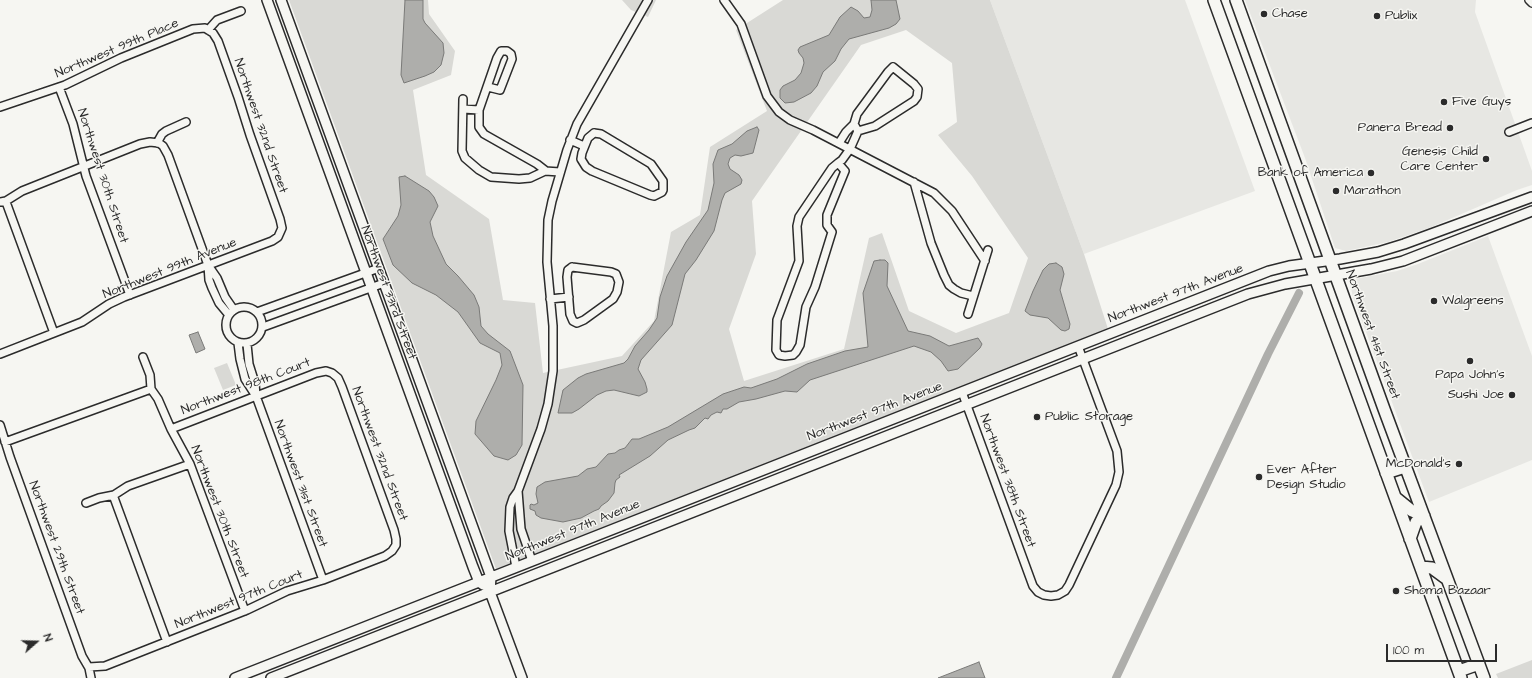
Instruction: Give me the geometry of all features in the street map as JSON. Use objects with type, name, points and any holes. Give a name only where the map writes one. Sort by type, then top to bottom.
[{"type":"main road","points":[[1214,0],[1460,675],[1479,664]]},
{"type":"main road","name":"Northwest 41st Street","points":[[1236,0],[1405,467],[1484,678]]},
{"type":"main road","points":[[1386,473],[1405,467]]},
{"type":"main road","points":[[1395,497],[1412,511],[1424,516]]},
{"type":"main road","points":[[1410,539],[1416,522],[1424,516]]},
{"type":"main road","points":[[1421,567],[1432,568],[1447,579]]},
{"type":"street","name":"Northwest 33rd Street","points":[[267,0],[479,582],[490,592]]},
{"type":"street","name":"Northwest 33rd Street","points":[[281,0],[491,577],[490,592],[522,678]]},
{"type":"street","points":[[516,567],[509,531],[509,519],[512,502],[518,491],[541,429],[552,382],[554,346],[547,262],[548,220],[570,140],[584,110],[648,0]]},
{"type":"street","points":[[724,0],[741,24],[767,96],[779,112],[790,120],[928,188],[948,206],[985,261]]},
{"type":"street","points":[[1529,0],[1532,3]]},
{"type":"street","points":[[208,30],[218,20],[241,11]]},
{"type":"street","name":"Northwest 99th Place","points":[[0,107],[82,78],[121,58],[193,29],[203,28],[208,30]]},
{"type":"street","name":"Northwest 32nd Street","points":[[208,30],[213,33],[216,38],[238,97],[245,122],[281,222],[281,233]]},
{"type":"street","points":[[488,87],[500,90],[512,59],[507,51],[502,51],[498,55],[479,110],[478,125],[482,132],[537,164],[546,171]]},
{"type":"street","points":[[838,163],[845,171],[827,215],[827,225],[832,232],[815,287],[806,307],[800,345],[793,355],[779,355],[776,350],[777,324],[782,304],[799,261],[797,226],[799,217],[832,168],[850,149],[858,132],[875,126],[914,101],[917,97],[918,89],[893,67],[858,114],[854,124],[846,132],[839,144]]},
{"type":"street","name":"Northwest 30th Street","points":[[59,87],[73,124],[84,167],[130,295]]},
{"type":"street","points":[[463,99],[462,151],[466,158],[480,170],[488,176],[495,178],[519,179],[530,178],[546,171],[560,172]]},
{"type":"street","points":[[463,109],[479,110]]},
{"type":"street","points":[[158,143],[162,134],[186,122]]},
{"type":"street","points":[[1509,132],[1532,123]]},
{"type":"street","points":[[854,124],[858,132]]},
{"type":"street","points":[[598,133],[644,159],[651,164],[662,181],[662,192],[654,196],[650,195],[589,169],[584,165],[581,159],[584,146],[590,136],[598,133]]},
{"type":"street","points":[[570,140],[584,146]]},
{"type":"street","points":[[54,333],[3,202],[22,191],[148,142],[158,143],[163,146],[168,155],[208,265],[217,278],[232,313]]},
{"type":"street","points":[[914,182],[931,244],[944,275],[954,289],[961,293],[973,296]]},
{"type":"street","name":"Northwest 97th Avenue","points":[[235,678],[1269,271],[1289,266],[1378,252],[1404,244],[1532,197]]},
{"type":"street","name":"Northwest 97th Avenue","points":[[271,678],[1254,292],[1315,278],[1385,266],[1410,259],[1532,211]]},
{"type":"street","name":"Northwest 99th Avenue","points":[[0,354],[82,322],[109,304],[130,295],[277,239],[281,233]]},
{"type":"street","points":[[968,314],[988,250]]},
{"type":"street","points":[[572,267],[612,272],[617,276],[619,285],[613,299],[580,322],[575,323],[571,318],[569,297],[567,273],[572,267]]},
{"type":"street","points":[[257,312],[379,268]]},
{"type":"street","points":[[263,327],[384,283]]},
{"type":"street","points":[[550,299],[569,297]]},
{"type":"street","points":[[246,307],[257,312],[261,318],[263,327],[261,333],[257,339],[247,344],[238,343],[230,336],[227,330],[226,322],[232,313],[246,307]]},
{"type":"street","name":"Northwest 31st Street","points":[[238,343],[243,373],[247,384],[256,396]]},
{"type":"street","name":"Northwest 31st Street","points":[[247,344],[249,364],[255,383],[256,396],[323,580]]},
{"type":"street","points":[[1078,346],[1083,359]]},
{"type":"street","name":"Northwest 30th Street","points":[[143,357],[150,375],[151,389],[158,399],[171,429],[190,464],[245,611]]},
{"type":"street","name":"Northwest 38th Street","points":[[962,392],[1030,579],[1036,589],[1044,595],[1054,596],[1066,589],[1118,479],[1119,464],[1117,451],[1083,359]]},
{"type":"street","name":"Northwest 32nd Street","points":[[330,372],[338,378],[342,386],[395,534],[395,547]]},
{"type":"street","name":"Northwest 98th Court","points":[[171,429],[316,373],[330,372]]},
{"type":"street","points":[[5,442],[151,389]]},
{"type":"street","name":"Northwest 29th Street","points":[[0,425],[82,656],[89,668],[91,678]]},
{"type":"street","points":[[857,433],[862,446]]},
{"type":"street","points":[[86,503],[101,497],[113,495],[128,486],[190,464]]},
{"type":"street","points":[[518,491],[521,529],[532,561]]},
{"type":"street","points":[[113,495],[167,642]]},
{"type":"street","points":[[666,508],[671,521]]},
{"type":"street","name":"Northwest 97th Court","points":[[89,668],[102,667],[245,611],[287,591],[323,580],[386,556],[395,547]]},
{"type":"shaded area","points":[[289,0],[428,0],[429,14],[455,51],[451,75],[413,90],[426,175],[489,219],[503,300],[535,303],[543,373],[622,356],[654,321],[671,232],[700,215],[710,147],[767,111],[736,30],[783,0],[990,0],[1084,254],[1108,329],[496,569]],"holes":[[[906,30],[952,63],[957,122],[938,135],[972,176],[1028,258],[1009,313],[956,333],[909,311],[882,233],[869,238],[844,349],[744,381],[729,329],[756,254],[752,201],[861,45]]]},
{"type":"shaded area","points":[[405,0],[423,0],[423,19],[443,43],[444,53],[441,65],[434,72],[404,83],[401,75]]},
{"type":"shaded area","points":[[622,0],[656,0],[648,17],[631,10]]},
{"type":"shaded area","points":[[871,0],[896,0],[900,19],[896,24],[889,28],[849,39],[841,49],[835,61],[823,72],[817,86],[811,93],[794,102],[785,103],[780,98],[780,90],[783,86],[795,80],[801,73],[804,63],[798,50],[800,47],[829,35],[840,17],[851,7],[858,11],[864,18],[870,17],[872,10]]},
{"type":"shaded area","points":[[990,0],[1185,0],[1255,191],[1084,254]]},
{"type":"shaded area","points":[[1245,0],[1476,0],[1475,12],[1532,171],[1532,185],[1429,228],[1388,242],[1346,251],[1335,248],[1305,158]]},
{"type":"shaded area","points":[[757,127],[759,130],[753,153],[741,156],[735,155],[730,158],[728,164],[730,169],[739,175],[742,180],[741,184],[725,193],[714,231],[696,260],[685,274],[672,325],[641,360],[638,369],[645,382],[647,392],[639,396],[614,390],[606,391],[597,395],[572,413],[558,413],[563,390],[578,378],[586,374],[624,363],[635,346],[649,330],[657,318],[660,297],[667,276],[686,242],[708,210],[714,183],[713,164],[718,150],[732,144],[747,131]]},
{"type":"shaded area","points":[[405,176],[429,191],[434,197],[438,206],[430,222],[433,236],[446,264],[474,295],[479,307],[481,326],[488,334],[510,351],[523,385],[522,445],[516,455],[508,460],[494,456],[475,434],[476,421],[502,365],[500,353],[480,343],[458,312],[436,295],[412,283],[393,265],[383,239],[398,216],[401,205],[399,177]]},
{"type":"shaded area","points":[[1488,236],[1532,356],[1532,460],[1429,502],[1353,297],[1350,284],[1351,281],[1355,279],[1397,271],[1418,264]]},
{"type":"shaded area","points":[[885,260],[888,263],[887,286],[908,331],[930,336],[949,346],[978,338],[982,344],[980,348],[958,369],[948,371],[941,361],[931,352],[914,346],[810,380],[797,392],[785,391],[739,402],[727,409],[723,409],[721,413],[717,412],[711,415],[708,419],[705,418],[695,428],[668,440],[650,456],[619,475],[620,477],[615,483],[614,493],[599,509],[581,518],[563,522],[541,518],[536,515],[535,511],[530,509],[531,504],[534,505],[538,503],[536,494],[537,487],[545,482],[578,476],[587,469],[596,467],[608,454],[615,453],[625,448],[632,439],[639,439],[668,427],[723,394],[744,387],[751,388],[777,379],[807,364],[845,351],[868,347],[863,293],[874,261]]},
{"type":"shaded area","points":[[1056,263],[1062,267],[1064,274],[1060,290],[1070,324],[1069,329],[1065,331],[1061,330],[1048,318],[1030,315],[1025,311],[1043,270],[1049,264]]},
{"type":"shaded area","points":[[198,332],[205,349],[196,353],[189,335]]},
{"type":"shaded area","points":[[227,363],[236,385],[223,390],[214,368]]},
{"type":"shaded area","points":[[1532,660],[1532,678],[1498,678],[1496,674]]},
{"type":"shaded area","points":[[979,662],[985,678],[938,678]]},
{"type":"waterway","points":[[1116,678],[1268,354],[1299,293]]},
{"type":"place","name":"Chase","points":[[1264,14]]},
{"type":"place","name":"Publix","points":[[1377,16]]},
{"type":"place","name":"Five Guys","points":[[1444,102]]},
{"type":"place","name":"Panera Bread","points":[[1450,128]]},
{"type":"place","name":"Genesis Child Care Center","points":[[1486,159]]},
{"type":"place","name":"Bank of America","points":[[1371,173]]},
{"type":"place","name":"Marathon","points":[[1336,191]]},
{"type":"place","name":"Walgreens","points":[[1434,301]]},
{"type":"place","name":"Papa John's","points":[[1470,361]]},
{"type":"place","name":"Sushi Joe","points":[[1512,395]]},
{"type":"place","name":"Public Storage","points":[[1037,417]]},
{"type":"place","name":"McDonald's","points":[[1459,464]]},
{"type":"place","name":"Ever After Design Studio","points":[[1259,477]]},
{"type":"place","name":"Shoma Bazaar","points":[[1396,591]]}]
